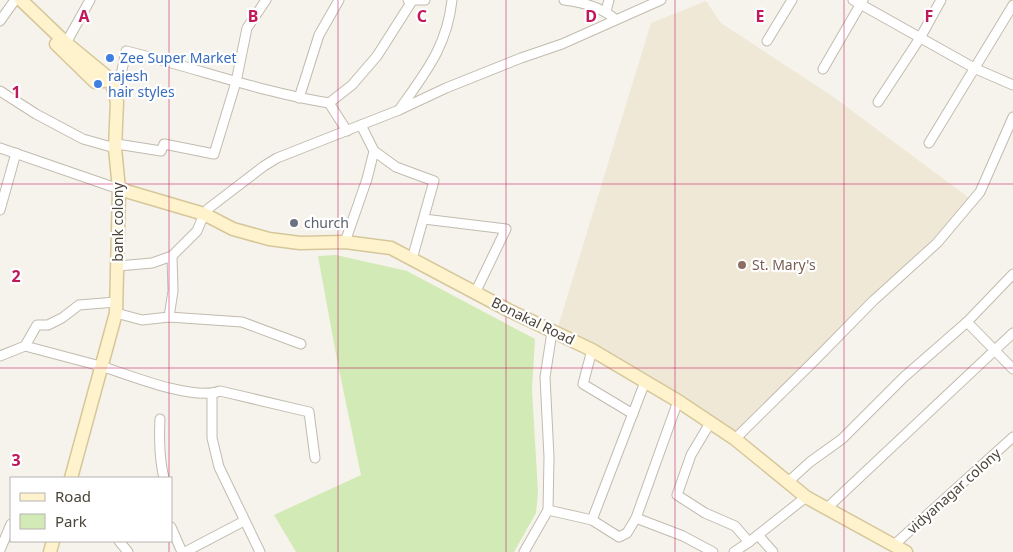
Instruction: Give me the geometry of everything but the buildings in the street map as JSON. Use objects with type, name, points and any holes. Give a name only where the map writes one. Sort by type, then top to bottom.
[{"type":"main road","points":[[15,1],[111,80]]},
{"type":"main road","points":[[15,1],[95,82],[111,80]]},
{"type":"main road","name":"bank colony","points":[[71,477],[102,367],[116,308],[119,189],[116,146],[117,102],[111,80]]},
{"type":"main road","name":"Bonakal Road","points":[[119,189],[204,214],[233,229],[269,239],[300,243],[345,242],[391,248],[475,293],[592,350],[678,401],[735,439],[806,497],[906,552]]},
{"type":"street","points":[[66,42],[90,0]]},
{"type":"street","points":[[0,90],[36,114],[83,139],[116,146],[161,150],[164,144],[214,154],[236,82],[247,28],[264,3],[253,0]]},
{"type":"street","points":[[299,98],[320,35],[339,0]]},
{"type":"street","points":[[111,80],[121,75],[126,51],[169,61],[236,82],[299,98],[329,103],[352,85],[377,56],[410,0],[425,0]]},
{"type":"street","points":[[399,110],[440,48],[450,20],[451,0],[457,0]]},
{"type":"street","points":[[564,0],[578,2],[606,11],[615,19]]},
{"type":"street","points":[[606,11],[608,0]]},
{"type":"street","points":[[118,266],[152,263],[172,256],[197,231],[204,214],[209,208],[271,162],[399,110],[446,88],[562,44],[615,19],[662,0]]},
{"type":"street","points":[[767,41],[792,0]]},
{"type":"street","points":[[878,102],[920,38],[941,0]]},
{"type":"street","points":[[0,21],[15,1]]},
{"type":"street","points":[[823,69],[859,2],[976,69],[1013,85]]},
{"type":"street","points":[[929,143],[976,69],[1013,5]]},
{"type":"street","points":[[329,103],[347,131]]},
{"type":"street","points":[[735,439],[872,301],[937,243],[980,192],[1013,117]]},
{"type":"street","points":[[361,125],[374,151],[396,167],[434,180],[412,259]]},
{"type":"street","points":[[0,148],[119,189]]},
{"type":"street","points":[[345,242],[367,179],[374,151]]},
{"type":"street","points":[[0,210],[16,153]]},
{"type":"street","points":[[424,219],[506,229],[475,293]]},
{"type":"street","points":[[169,317],[173,291],[172,256]]},
{"type":"street","points":[[788,482],[810,462],[842,439],[904,377],[967,322],[1013,274]]},
{"type":"street","points":[[25,346],[37,325],[48,324],[62,318],[79,305],[116,308],[142,320],[169,317],[242,322],[301,344]]},
{"type":"street","points":[[967,322],[1013,369]]},
{"type":"street","points":[[524,552],[548,510],[549,457],[545,377],[552,332]]},
{"type":"street","points":[[827,508],[1013,333]]},
{"type":"street","points":[[0,356],[25,346],[172,389],[212,394],[220,391],[309,412],[315,458]]},
{"type":"street","points":[[592,350],[583,384],[633,414]]},
{"type":"street","points":[[592,520],[645,382]]},
{"type":"street","points":[[212,394],[212,438],[219,467],[260,552]]},
{"type":"street","points":[[548,510],[592,520],[619,537],[627,533],[636,518],[678,401]]},
{"type":"street","points":[[160,419],[159,444],[164,477]]},
{"type":"street","points":[[710,423],[691,455],[677,495],[705,513],[735,526],[749,542]]},
{"type":"street","name":"vidyanagar colony","points":[[894,545],[1013,437]]},
{"type":"street","points":[[734,552],[806,497]]},
{"type":"street","points":[[636,518],[683,536],[713,552]]},
{"type":"street","points":[[172,529],[183,552],[244,522]]},
{"type":"street","points":[[0,550],[10,526]]},
{"type":"street","points":[[758,535],[773,552]]},
{"type":"street","points":[[120,542],[128,552]]},
{"type":"shaded area","name":"St. Mary's","points":[[706,1],[721,23],[832,96],[972,200],[736,437],[557,330],[651,23]]},
{"type":"green space","points":[[336,255],[407,271],[535,339],[532,390],[538,492],[536,513],[514,552],[296,552],[274,515],[361,475],[318,256]]},
{"type":"place","name":"Zee Super Market","points":[[110,58]]},
{"type":"place","name":"rajesh hair styles","points":[[98,84]]},
{"type":"place","name":"church","points":[[294,223]]},
{"type":"place","name":"St. Mary's","points":[[742,265]]}]
